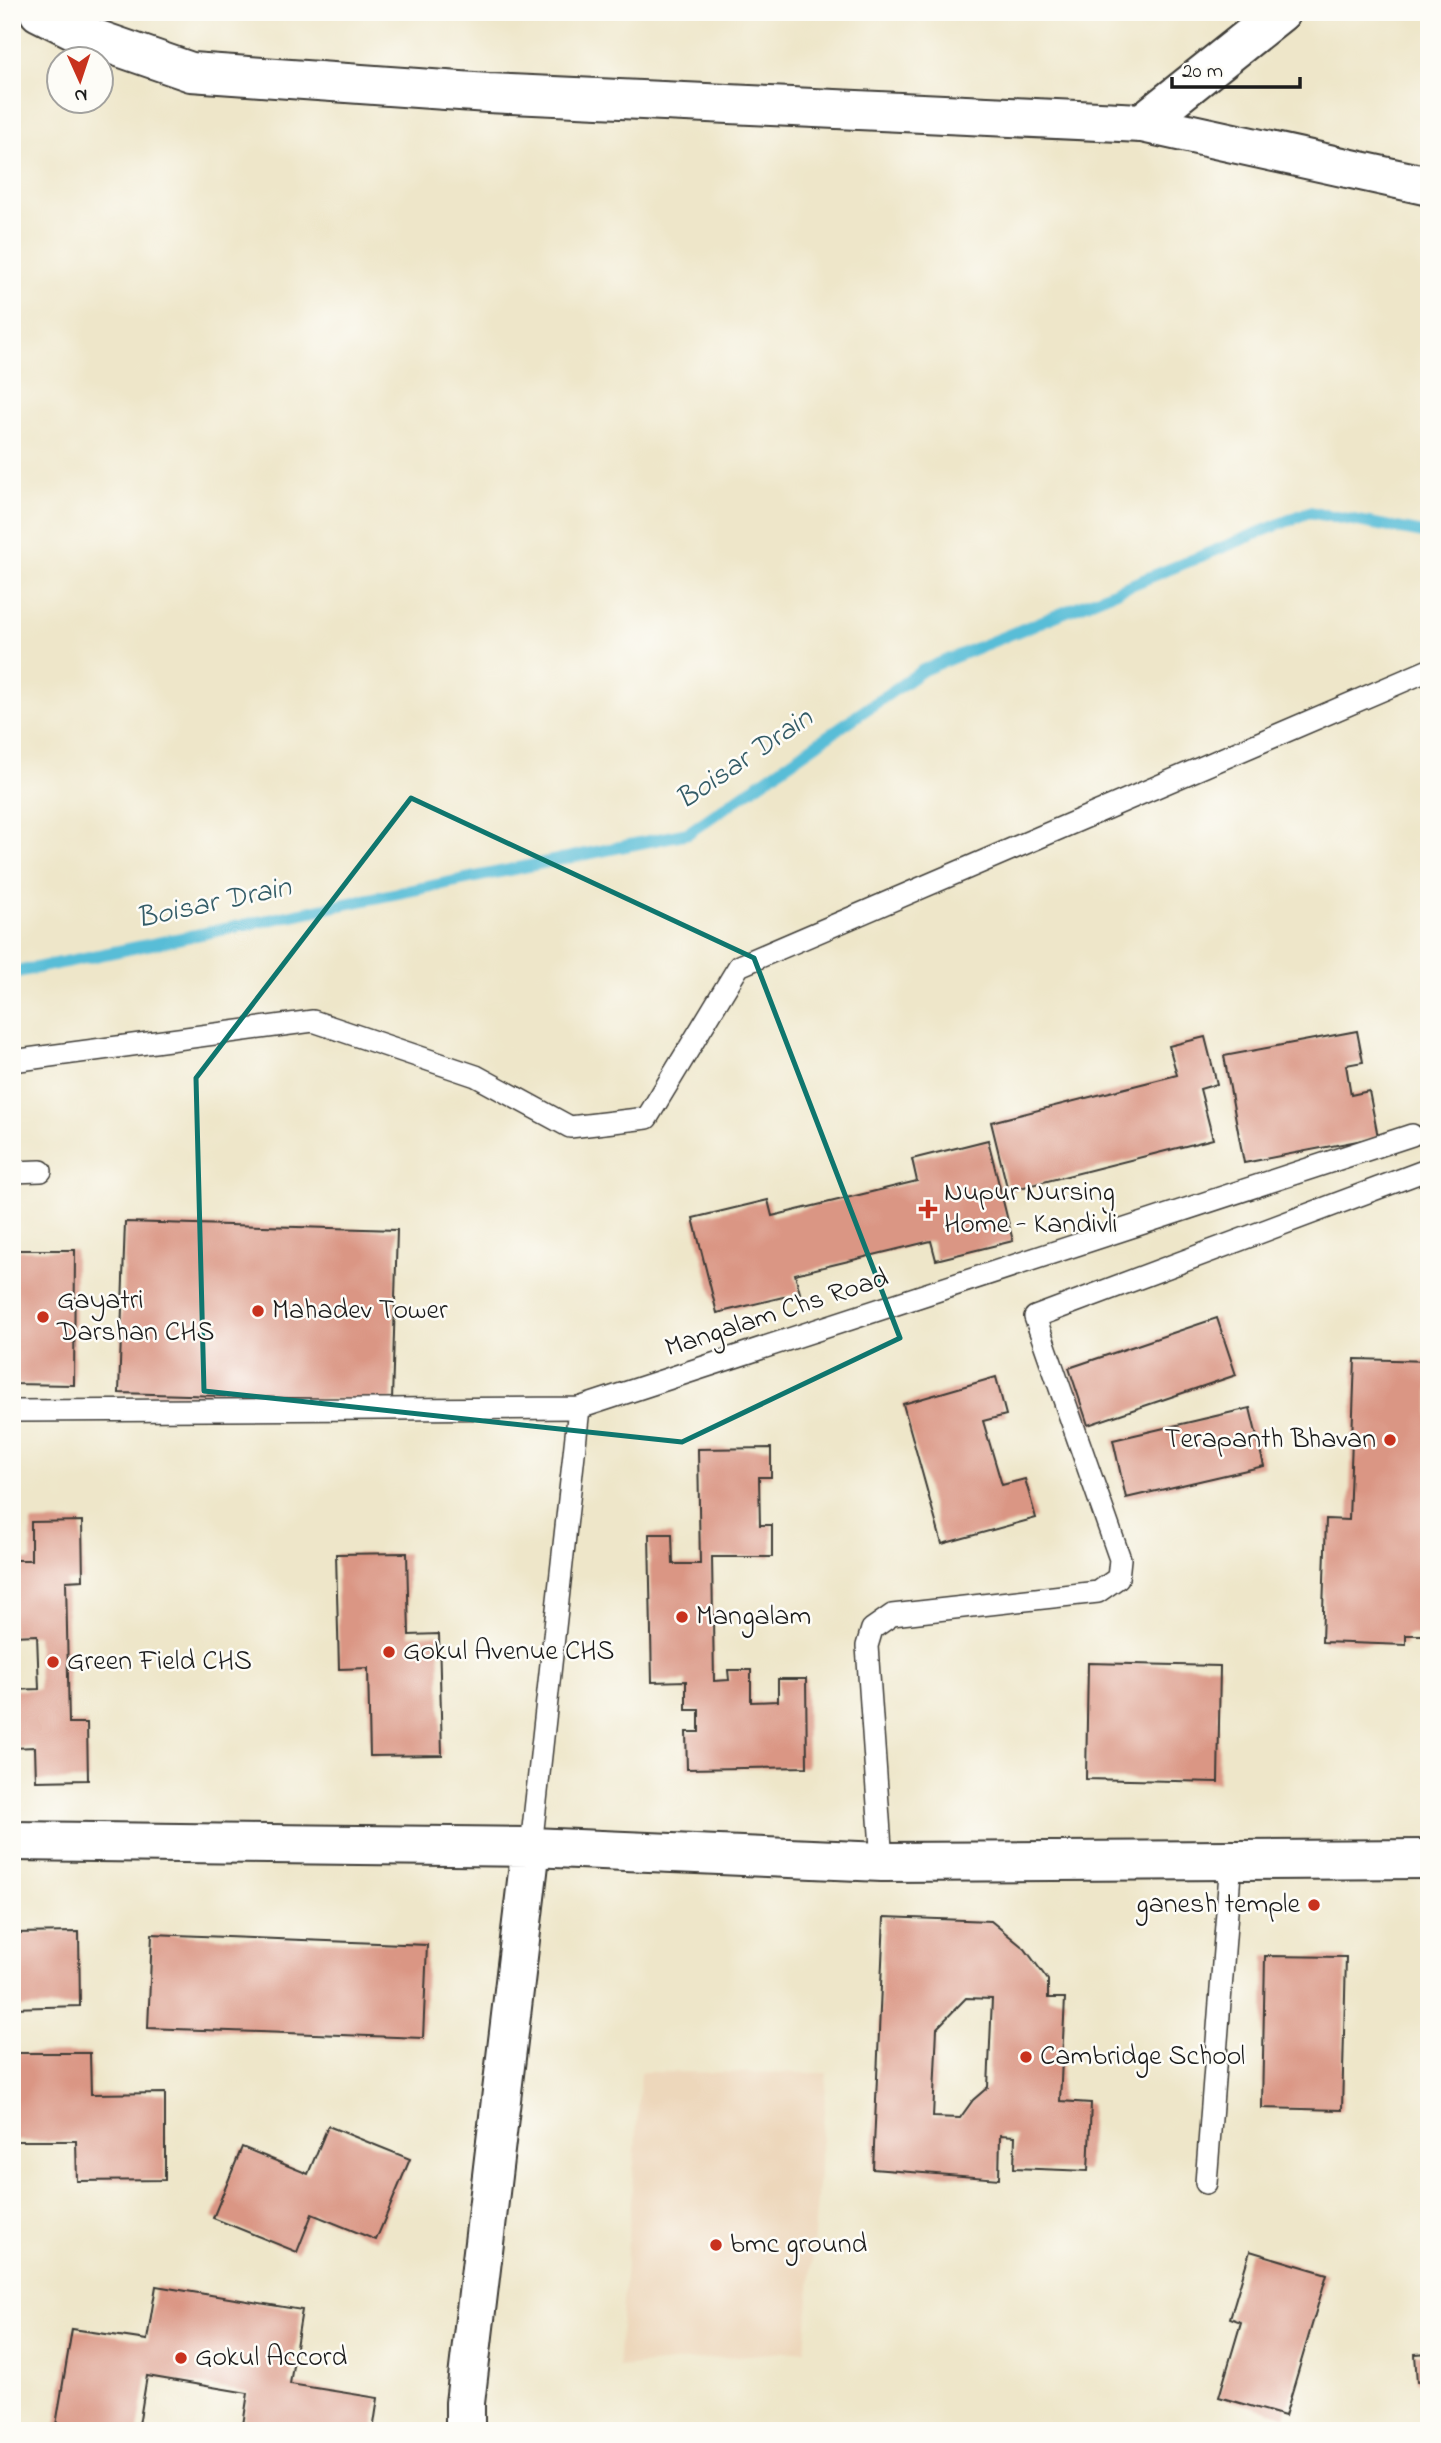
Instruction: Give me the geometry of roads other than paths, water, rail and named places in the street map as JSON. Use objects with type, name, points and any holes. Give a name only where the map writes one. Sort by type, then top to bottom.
[{"type":"street","points":[[39,12],[98,24],[191,72],[488,93],[1142,123],[1429,186]]},
{"type":"street","points":[[1142,123],[1281,12]]},
{"type":"street","points":[[12,1841],[531,1847],[882,1862],[1429,1859]]},
{"type":"street","points":[[465,2431],[466,2403],[531,1847]]},
{"type":"lane","points":[[12,1061],[313,1021],[475,1076],[570,1128],[647,1118],[739,966],[1429,670]]},
{"type":"lane","name":"Mangalam Chs Road","points":[[12,1411],[579,1408],[1412,1135]]},
{"type":"lane","points":[[882,1862],[867,1646],[872,1629],[892,1615],[1098,1592],[1118,1578],[1119,1559],[1035,1317],[1429,1169]]},
{"type":"lane","points":[[12,1171],[41,1171]]},
{"type":"lane","points":[[531,1847],[579,1408]]},
{"type":"lane","points":[[1206,2183],[1231,1860]]},
{"type":"waterway","name":"Boisar Drain","points":[[12,973],[688,833],[923,670],[1309,512],[1429,534]]},
{"type":"place","name":"Nupur Nursing Home - Kandivli","points":[[928,1209]]},
{"type":"place","name":"Mahadev Tower","points":[[258,1311]]},
{"type":"place","name":"Gayatri Darshan CHS","points":[[43,1317]]},
{"type":"place","name":"Terapanth Bhavan","points":[[1390,1440]]},
{"type":"place","name":"Mangalam","points":[[682,1617]]},
{"type":"place","name":"Gokul Avenue CHS","points":[[389,1652]]},
{"type":"place","name":"Green Field CHS","points":[[53,1662]]},
{"type":"place","name":"ganesh temple","points":[[1314,1905]]},
{"type":"place","name":"Cambridge School","points":[[1026,2057]]},
{"type":"place","name":"bmc ground","points":[[716,2245]]},
{"type":"place","name":"Gokul Accord","points":[[181,2358]]}]
